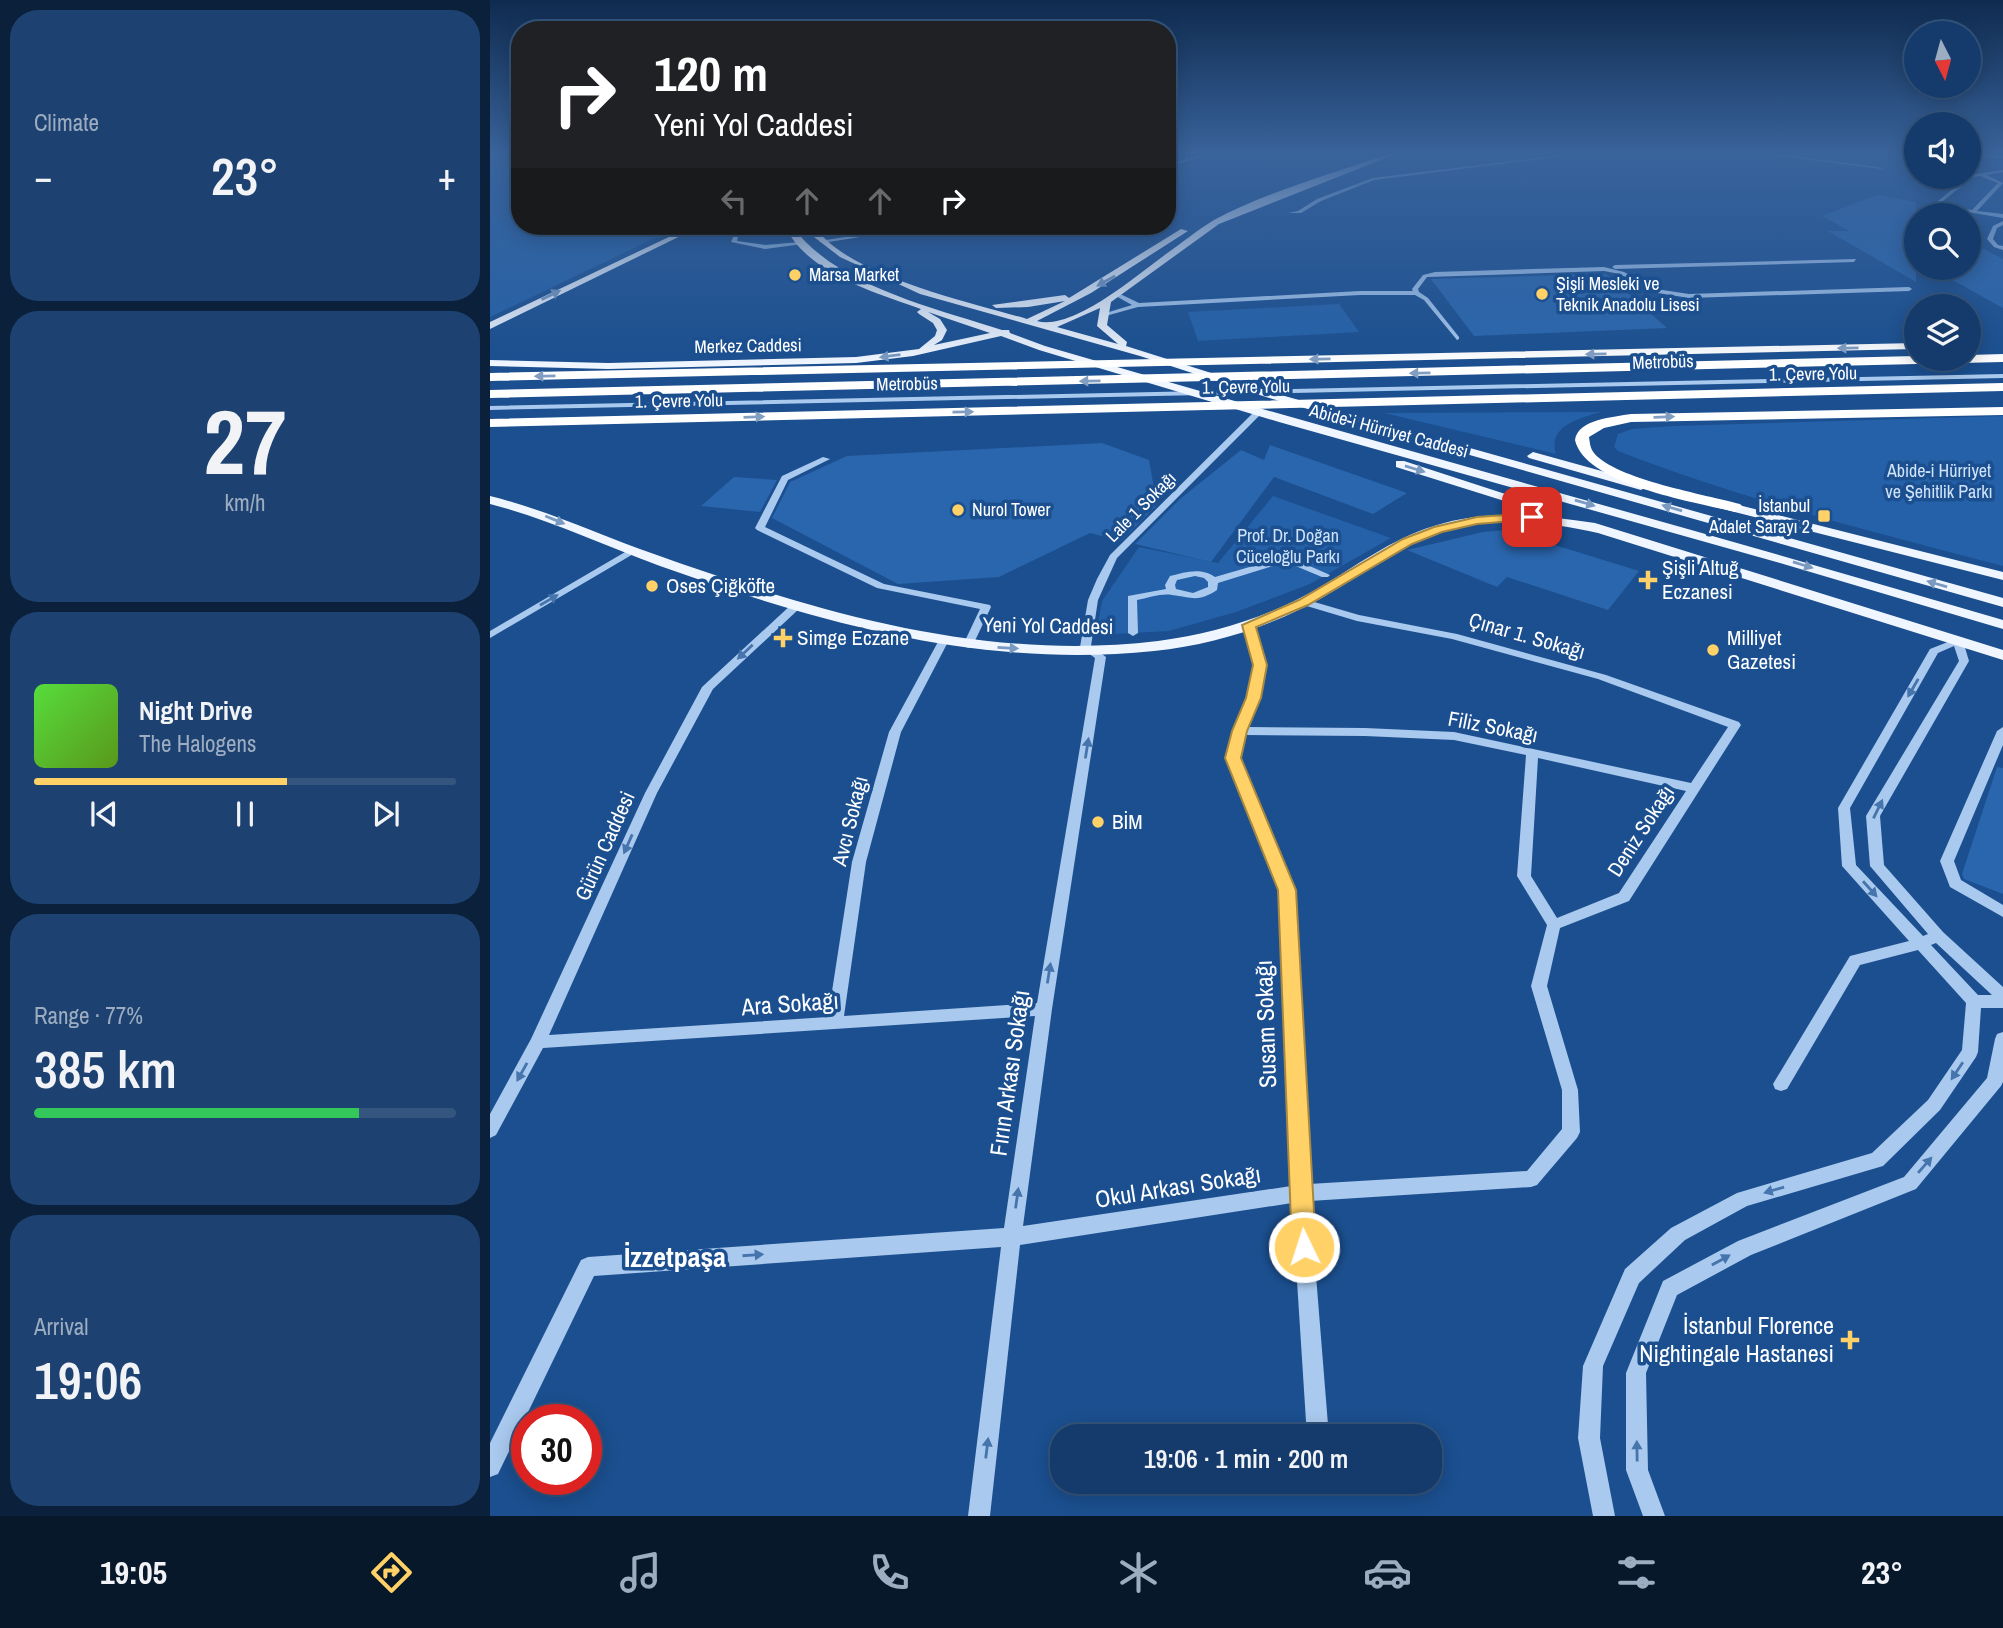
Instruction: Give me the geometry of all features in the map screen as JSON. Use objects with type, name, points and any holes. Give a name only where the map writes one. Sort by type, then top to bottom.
[{"type":"highway","points":[[490,377],[1904,346]]},
{"type":"highway","name":"1. Çevre Yolu","points":[[490,394],[2003,358]]},
{"type":"highway","name":"1. Çevre Yolu","points":[[490,423],[2003,387]]},
{"type":"highway","points":[[1491,399],[1654,403],[2003,400]]},
{"type":"highway","points":[[1735,507],[1612,471],[1589,456],[1582,444],[1582,436],[1604,423],[1631,418],[2003,411]]},
{"type":"main road","points":[[1005,332],[1049,327],[1072,319],[1107,301],[1215,223]]},
{"type":"main road","points":[[1005,332],[1055,311],[1188,229]]},
{"type":"main road","points":[[490,326],[677,235]]},
{"type":"main road","name":"Abide-i Hürriyet Caddesi","points":[[794,235],[800,244],[851,278],[898,298],[1005,332],[1062,354],[1785,560],[2003,625]]},
{"type":"main road","name":"Abide-i Hürriyet Caddesi","points":[[816,235],[888,278],[961,302],[1143,354],[1270,395],[2003,603]]},
{"type":"main road","points":[[800,244],[822,241]]},
{"type":"main road","points":[[961,302],[1028,304],[1085,292]]},
{"type":"main road","points":[[898,298],[941,326],[942,335],[939,338],[913,353]]},
{"type":"main road","points":[[1107,301],[1102,315],[1102,326],[1109,334],[1143,354]]},
{"type":"main road","points":[[1005,332],[1076,334]]},
{"type":"main road","name":"Merkez Caddesi","points":[[494,364],[621,366],[856,360],[913,353],[1005,332]]},
{"type":"main road","points":[[1270,395],[1396,420],[1670,494],[1735,507],[2003,576]]},
{"type":"main road","points":[[1283,419],[1348,447],[1559,513],[1599,529],[2003,655]]},
{"type":"main road","name":"Yeni Yol Caddesi","points":[[490,500],[533,512],[632,551],[796,606],[889,631],[968,645],[1133,648],[1202,639],[1249,625],[1304,603],[1408,541],[1438,529],[1477,520],[1513,517],[1555,519],[1599,529]]},
{"type":"main road","points":[[1954,562],[2003,584]]},
{"type":"main road","points":[[1958,641],[2003,648]]},
{"type":"street","points":[[2003,223],[1995,227],[1990,239],[1996,246],[2003,248]]},
{"type":"street","points":[[737,235],[734,243],[765,247],[800,244]]},
{"type":"street","points":[[822,241],[864,235]]},
{"type":"street","points":[[1416,293],[1415,289],[1425,276],[1435,274],[1854,260]]},
{"type":"street","points":[[1594,268],[1622,273],[1654,291],[1689,296],[1909,289]]},
{"type":"street","points":[[1102,315],[1138,305],[1360,293],[1416,293],[1426,299],[1457,338]]},
{"type":"street","points":[[1116,294],[1138,305]]},
{"type":"street","name":"Metrobüs","points":[[1324,390],[1413,384],[2003,368]]},
{"type":"street","name":"Metrobüs","points":[[490,408],[2003,376]]},
{"type":"street","name":"Lale 1 Sokağı","points":[[1085,648],[1088,612],[1098,581],[1113,557],[1259,412]]},
{"type":"street","points":[[826,459],[785,478],[760,528],[881,586],[986,607],[968,645]]},
{"type":"street","points":[[493,631],[632,551]]},
{"type":"street","points":[[1213,581],[1286,559],[1325,575]]},
{"type":"street","points":[[1172,591],[1170,585],[1173,579],[1183,574],[1207,576],[1213,581]]},
{"type":"street","points":[[1133,633],[1132,598],[1172,591],[1194,596],[1213,588],[1213,581]]},
{"type":"street","name":"Çınar 1. Sokağı","points":[[1304,603],[1357,618],[1453,636],[1602,677],[1735,725]]},
{"type":"street","name":"Gürün Caddesi","points":[[491,1128],[538,1042],[652,793],[708,687],[796,606]]},
{"type":"street","name":"Susam Sokağı","points":[[1249,625],[1260,665],[1254,698],[1240,731],[1233,758],[1287,890],[1300,1193],[1317,1424]]},
{"type":"street","name":"Avcı Sokağı","points":[[835,1024],[859,862],[895,732],[944,640]]},
{"type":"street","points":[[2003,996],[1938,936],[1877,866],[1873,816],[1964,661],[1958,641],[1934,651],[1844,808],[1849,866],[1974,1001],[2003,1002]]},
{"type":"street","name":"Fırın Arkası Sokağı","points":[[979,1516],[1012,1237],[1044,1009],[1101,657],[1085,648]]},
{"type":"street","name":"Deniz Sokağı","points":[[1554,925],[1624,897],[1735,725]]},
{"type":"street","name":"Filiz Sokağı","points":[[1240,731],[1454,736],[1694,788]]},
{"type":"street","points":[[2003,731],[1947,861],[1955,883],[2003,912]]},
{"type":"street","points":[[1532,754],[1524,876],[1554,925]]},
{"type":"street","name":"Okul Arkası Sokağı","points":[[490,1466],[587,1267],[1012,1237],[1300,1193],[1531,1180],[1571,1132],[1570,1090],[1539,986],[1554,925]]},
{"type":"street","points":[[1781,1084],[1855,960],[1920,944],[1938,936]]},
{"type":"street","points":[[1604,1516],[1589,1438],[1593,1366],[1632,1276],[1678,1234],[1743,1199],[1877,1160],[1934,1105],[1970,1052],[1974,1001]]},
{"type":"street","name":"Ara Sokağı","points":[[538,1042],[1044,1009]]},
{"type":"street","points":[[1654,1516],[1637,1470],[1636,1373],[1670,1288],[1745,1248],[1910,1183],[1995,1081],[2003,1040]]},
{"type":"green space","points":[[490,223],[511,223],[511,235],[661,235],[490,317]]},
{"type":"green space","points":[[1339,304],[1359,332],[1198,341],[1188,312]]},
{"type":"green space","points":[[1601,412],[1575,421],[1561,430],[1554,444],[1556,454],[1384,413]]},
{"type":"green space","name":"Abide-i Hürriyet ve Şehitlik Parkı","points":[[2003,416],[2003,566],[1761,500],[1665,469],[1614,447],[1618,434],[1632,429]]},
{"type":"green space","name":"Prof. Dr. Doğan Cüceloğlu Parkı","points":[[1273,496],[1391,538],[1310,584],[1236,612],[1169,631],[1096,635],[1102,601],[1139,547],[1218,563]]},
{"type":"building","points":[[1834,223],[1904,223],[1904,275],[1828,231],[1849,231]]},
{"type":"building","points":[[1981,249],[1984,249],[2003,259],[2003,308],[1953,280],[1981,280]]},
{"type":"building","points":[[1606,274],[1667,328],[1474,336],[1431,279]]},
{"type":"building","name":"Nurol Tower","points":[[1102,443],[1149,460],[1157,505],[1121,541],[1090,533],[999,577],[898,584],[772,518],[790,482],[847,456]]},
{"type":"building","points":[[1270,445],[1407,493],[1373,514],[1274,477],[1211,562],[1135,544],[1180,499],[1241,450],[1264,460]]},
{"type":"building","points":[[734,477],[777,480],[760,512],[701,506]]},
{"type":"building","points":[[1506,530],[1639,571],[1608,610],[1507,577],[1497,587],[1407,550],[1483,532]]},
{"type":"building","points":[[1997,767],[2003,768],[2003,894],[1964,879],[1962,874]]},
{"type":"place","name":"Marsa Market","points":[[795,275]]},
{"type":"place","name":"Şişli Mesleki ve Teknik Anadolu Lisesi","points":[[1542,294]]},
{"type":"place","name":"Nurol Tower","points":[[958,510]]},
{"type":"place","name":"İstanbul Adalet Sarayı 2","points":[[1824,516]]},
{"type":"place","name":"Şişli Altuğ Eczanesi","points":[[1648,580]]},
{"type":"place","name":"Oses Çiğköfte","points":[[652,586]]},
{"type":"place","name":"Simge Eczane","points":[[783,638]]},
{"type":"place","name":"Milliyet Gazetesi","points":[[1713,650]]},
{"type":"place","name":"BİM","points":[[1098,822]]},
{"type":"place","name":"İstanbul Florence Nightingale Hastanesi","points":[[1850,1340]]},
{"type":"district","name":"İzzetpaşa","points":[[675,1257]]},
{"type":"route","points":[[1304,1247],[1287,890],[1233,758],[1240,731],[1254,698],[1260,665],[1249,625],[1304,603],[1408,541],[1438,529],[1477,520],[1532,517]]}]
